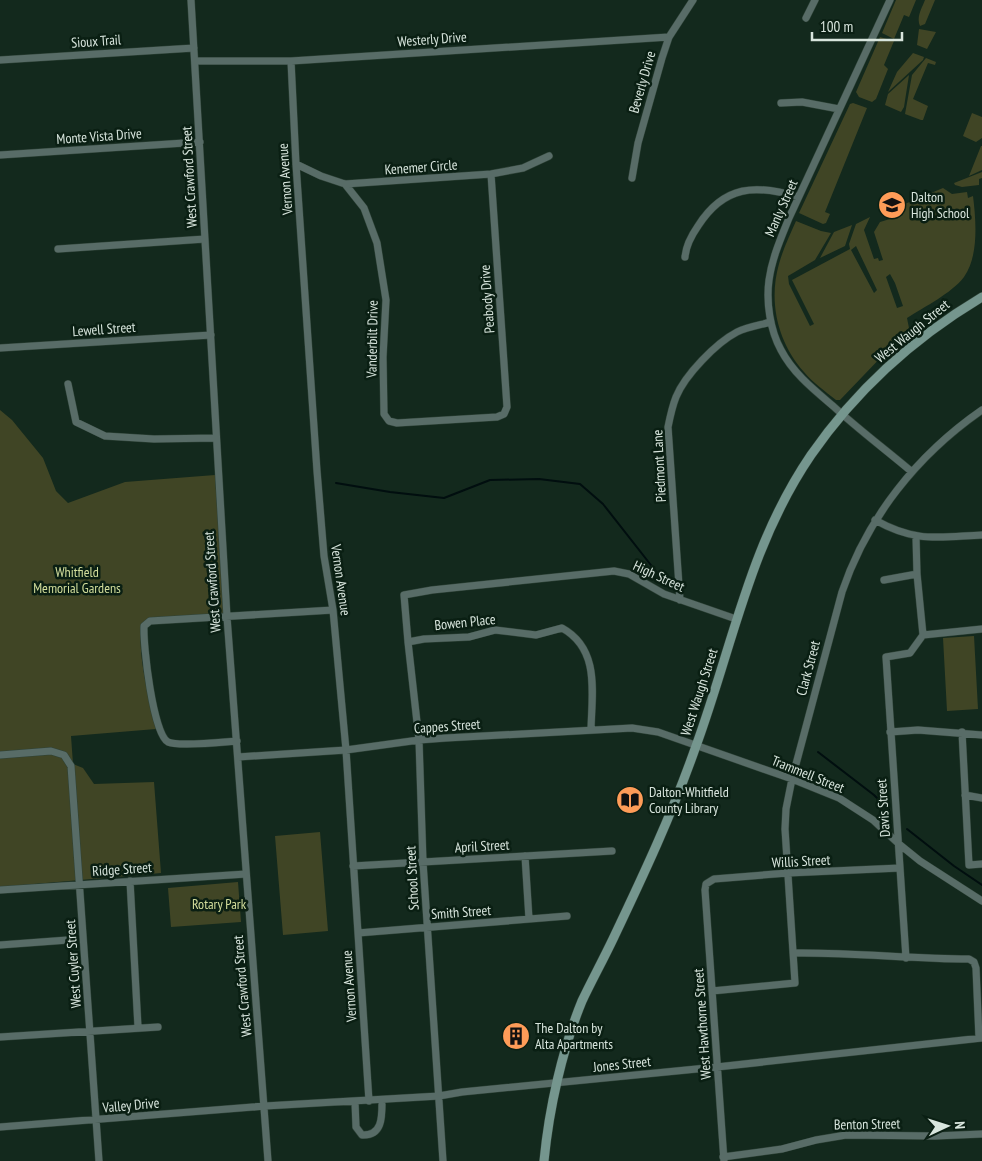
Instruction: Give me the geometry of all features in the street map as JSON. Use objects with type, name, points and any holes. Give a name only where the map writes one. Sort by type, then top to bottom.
[{"type":"street","name":"West Crawford Street","points":[[191,0],[227,617],[268,1161]]},
{"type":"street","name":"Beverly Drive","points":[[632,178],[638,143],[669,36],[693,0]]},
{"type":"street","points":[[806,18],[816,0]]},
{"type":"street","name":"Manly Street","points":[[890,0],[798,198],[777,248],[772,265],[768,294],[771,322],[780,349],[796,372],[806,384],[912,472]]},
{"type":"street","name":"Westerly Drive","points":[[195,61],[290,61],[669,36]]},
{"type":"street","name":"Sioux Trail","points":[[0,60],[194,48]]},
{"type":"street","name":"Vernon Avenue","points":[[290,61],[324,556],[333,610],[346,750],[369,1101]]},
{"type":"street","points":[[781,103],[802,102],[839,109]]},
{"type":"street","name":"Monte Vista Drive","points":[[0,155],[200,142]]},
{"type":"street","name":"Kenemer Circle","points":[[296,164],[321,176],[345,184],[491,174],[523,168],[549,156]]},
{"type":"street","name":"Peabody Drive","points":[[384,414],[389,421],[397,423],[497,417],[504,414],[507,407],[491,174]]},
{"type":"street","name":"Vanderbilt Drive","points":[[345,184],[364,208],[377,243],[386,300],[383,357],[384,414]]},
{"type":"street","points":[[684,257],[687,243],[702,219],[710,210],[732,194],[744,190],[767,189],[798,198]]},
{"type":"street","points":[[58,249],[205,239]]},
{"type":"street","name":"West Waugh Street","points":[[544,1161],[547,1127],[557,1083],[582,1002],[649,861],[696,745],[736,619],[760,552],[777,513],[812,454],[871,383],[906,350],[938,325],[982,297]]},
{"type":"street","name":"Piedmont Lane","points":[[680,600],[668,427],[670,415],[684,383],[717,347],[738,332],[771,322]]},
{"type":"street","name":"Lewell Street","points":[[0,348],[211,335]]},
{"type":"street","points":[[68,384],[76,422],[105,436],[154,439],[216,438]]},
{"type":"street","name":"Clark Street","points":[[712,991],[794,983],[785,829],[786,809],[792,779],[842,592],[849,572],[875,520],[912,472],[944,440],[982,410]]},
{"type":"street","points":[[875,520],[897,531],[916,537],[982,535]]},
{"type":"street","points":[[916,537],[922,635],[982,628]]},
{"type":"street","name":"High Street","points":[[404,595],[432,590],[621,572],[629,574],[655,590],[736,619]]},
{"type":"street","points":[[884,580],[917,574]]},
{"type":"street","name":"School Street","points":[[404,595],[419,740],[423,862],[443,1161]]},
{"type":"street","points":[[237,741],[174,744],[166,741],[159,730],[147,672],[143,644],[144,626],[150,622],[333,610]]},
{"type":"street","name":"Bowen Place","points":[[408,642],[424,639],[469,637],[495,630],[536,635],[562,628],[582,645],[590,661],[592,676],[591,729]]},
{"type":"street","name":"Davis Street","points":[[906,958],[886,657],[910,653],[922,635]]},
{"type":"street","name":"Cappes Street","points":[[238,758],[346,750],[419,740],[591,729],[632,728],[658,732]]},
{"type":"street","points":[[890,732],[918,730],[982,735]]},
{"type":"street","name":"Trammell Street","points":[[658,732],[792,779],[839,798],[873,820],[899,844],[934,870],[982,901]]},
{"type":"street","points":[[962,732],[969,865],[982,864]]},
{"type":"street","name":"West Cuyler Street","points":[[0,755],[51,751],[64,755],[71,766],[99,1161]]},
{"type":"street","points":[[965,795],[982,798]]},
{"type":"street","name":"April Street","points":[[353,866],[612,851]]},
{"type":"street","points":[[525,856],[529,919]]},
{"type":"street","name":"Willis Street","points":[[706,884],[714,879],[788,873],[900,868]]},
{"type":"street","name":"Ridge Street","points":[[0,890],[246,874]]},
{"type":"street","points":[[130,881],[138,1027]]},
{"type":"street","name":"West Hawthorne Street","points":[[706,884],[724,1159]]},
{"type":"street","name":"Smith Street","points":[[358,933],[567,916]]},
{"type":"street","points":[[0,945],[68,940]]},
{"type":"street","points":[[793,953],[834,952],[906,958],[969,959],[974,962],[976,968],[981,1038]]},
{"type":"street","points":[[0,1037],[158,1027]]},
{"type":"street","name":"Jones Street","points":[[265,1106],[438,1096],[981,1038]]},
{"type":"street","points":[[355,1102],[356,1127],[362,1135],[369,1135],[379,1127],[382,1118],[382,1100]]},
{"type":"street","name":"Valley Drive","points":[[0,1127],[265,1106]]},
{"type":"street","name":"Benton Street","points":[[724,1159],[782,1150],[816,1140],[846,1135],[935,1136],[982,1134]]},
{"type":"green space","points":[[896,0],[916,0],[909,17],[904,15],[894,39],[882,33]]},
{"type":"green space","points":[[925,0],[935,0],[925,24],[920,26],[919,16]]},
{"type":"green space","points":[[919,29],[936,32],[927,49],[917,45]]},
{"type":"green space","points":[[880,37],[894,41],[884,65],[888,69],[876,99],[872,102],[859,97],[856,92]]},
{"type":"green space","points":[[913,53],[924,57],[923,60],[888,92],[897,72]]},
{"type":"green space","points":[[926,58],[936,62],[935,65],[928,63],[913,99],[928,106],[923,120],[921,120],[905,114],[912,75]]},
{"type":"green space","points":[[909,75],[904,107],[901,112],[885,105],[888,94]]},
{"type":"green space","points":[[853,103],[867,108],[825,212],[830,214],[826,223],[823,224],[799,213],[850,104]]},
{"type":"green space","points":[[972,113],[982,117],[982,138],[976,142],[963,136]]},
{"type":"green space","points":[[981,146],[982,170],[969,176]]},
{"type":"green space","points":[[982,172],[979,185],[962,187],[954,183]]},
{"type":"green space","points":[[943,188],[952,194],[967,192],[968,198],[973,196],[975,238],[972,259],[969,268],[959,283],[907,318],[909,328],[840,400],[836,400],[804,372],[795,361],[782,335],[775,307],[776,278],[781,258],[796,221],[831,233],[815,260],[788,276],[789,284],[810,326],[814,324],[792,280],[850,249],[849,244],[856,224],[870,217],[864,230],[874,259],[883,260],[874,232],[880,222],[903,215],[900,206]],"holes":[[[856,246],[877,290],[874,293],[851,250]],[[890,274],[903,306],[897,308],[886,277]]]},
{"type":"green space","points":[[852,225],[845,246],[820,258],[834,232]]},
{"type":"green space","name":"Whitfield Memorial Gardens","points":[[0,410],[12,420],[43,458],[56,491],[68,503],[125,482],[215,475],[224,613],[155,618],[143,623],[141,634],[142,660],[156,729],[71,736],[73,764],[83,768],[94,784],[154,782],[161,873],[0,887]]},
{"type":"green space","points":[[974,636],[978,709],[947,711],[943,638]]},
{"type":"green space","points":[[320,832],[328,931],[283,935],[275,836]]},
{"type":"green space","name":"Rotary Park","points":[[238,882],[241,922],[171,927],[168,888]]},
{"type":"waterway","points":[[336,483],[444,498],[490,480],[539,479],[580,484],[603,504],[665,583]]},
{"type":"waterway","points":[[818,752],[874,795],[889,810]]},
{"type":"waterway","points":[[907,829],[954,866],[982,885]]},
{"type":"place","name":"Dalton High School","points":[[892,205]]},
{"type":"place","name":"Dalton-Whitfield County Library","points":[[630,800]]},
{"type":"place","name":"The Dalton by Alta Apartments","points":[[516,1036]]}]
